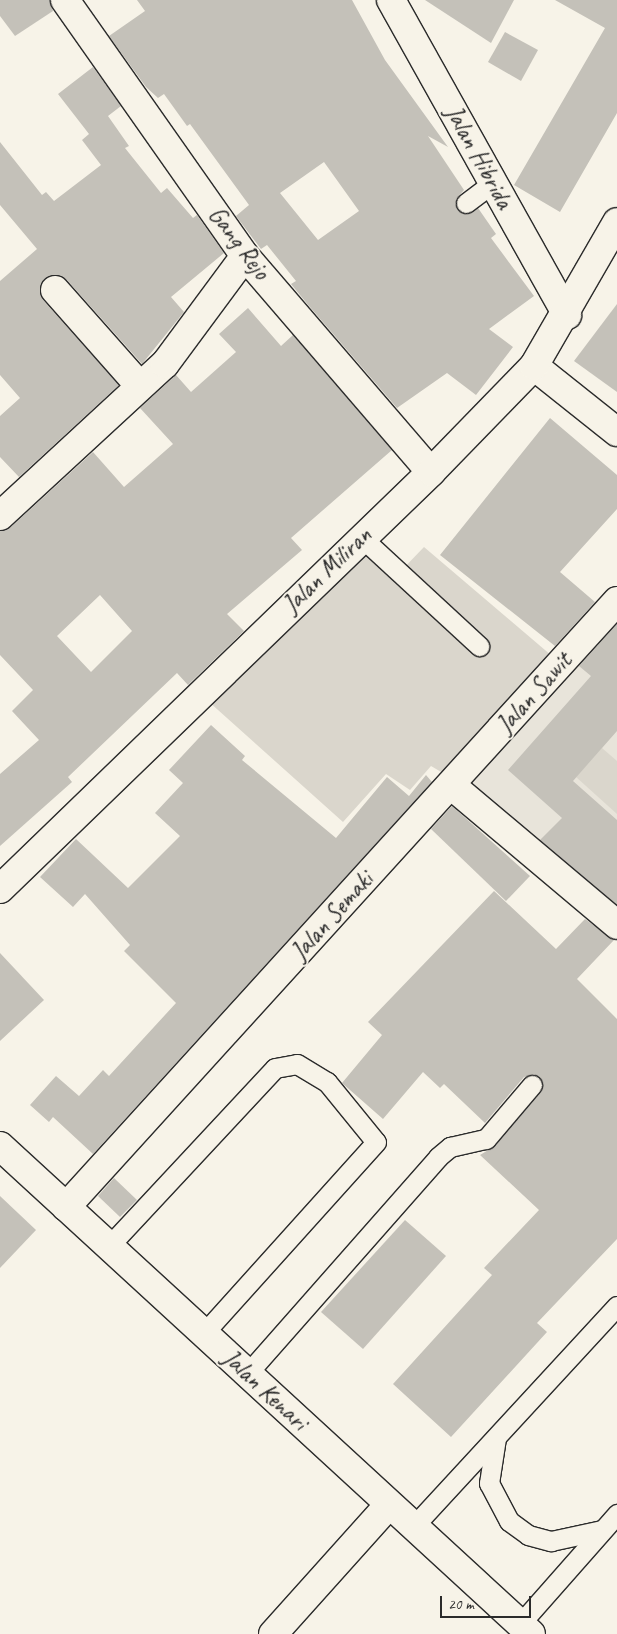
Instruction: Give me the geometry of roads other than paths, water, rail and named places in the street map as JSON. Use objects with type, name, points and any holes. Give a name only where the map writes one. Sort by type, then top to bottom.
[{"type":"street","name":"Gang Rejo","points":[[65,0],[245,256],[431,472]]},
{"type":"street","name":"Jalan Hibrida","points":[[391,0],[567,315]]},
{"type":"street","name":"Jalan Miliran","points":[[0,889],[361,537],[431,472],[534,366],[567,315],[617,222]]},
{"type":"street","points":[[4,504],[165,364],[245,256]]},
{"type":"street","points":[[55,290],[140,386]]},
{"type":"street","points":[[534,366],[617,432]]},
{"type":"street","name":"Jalan Sawit","points":[[451,786],[617,602]]},
{"type":"street","points":[[451,786],[617,925]]},
{"type":"street","name":"Jalan Semaki","points":[[66,1206],[451,786]]},
{"type":"street","name":"Jalan Kenari","points":[[0,1146],[204,1333],[388,1506],[525,1629]]},
{"type":"street","points":[[273,1634],[388,1506]]},
{"type":"lane","points":[[466,203],[493,183]]},
{"type":"lane","points":[[361,537],[479,646]]},
{"type":"lane","points":[[109,1246],[276,1068],[297,1064],[327,1082],[376,1142],[204,1333]]},
{"type":"lane","points":[[247,1374],[438,1157],[450,1147],[486,1139],[532,1085]]},
{"type":"lane","points":[[412,1528],[617,1306]]},
{"type":"lane","points":[[497,1435],[489,1483],[508,1521],[528,1535],[551,1542],[602,1530]]},
{"type":"lane","points":[[525,1629],[602,1530],[617,1514]]}]
